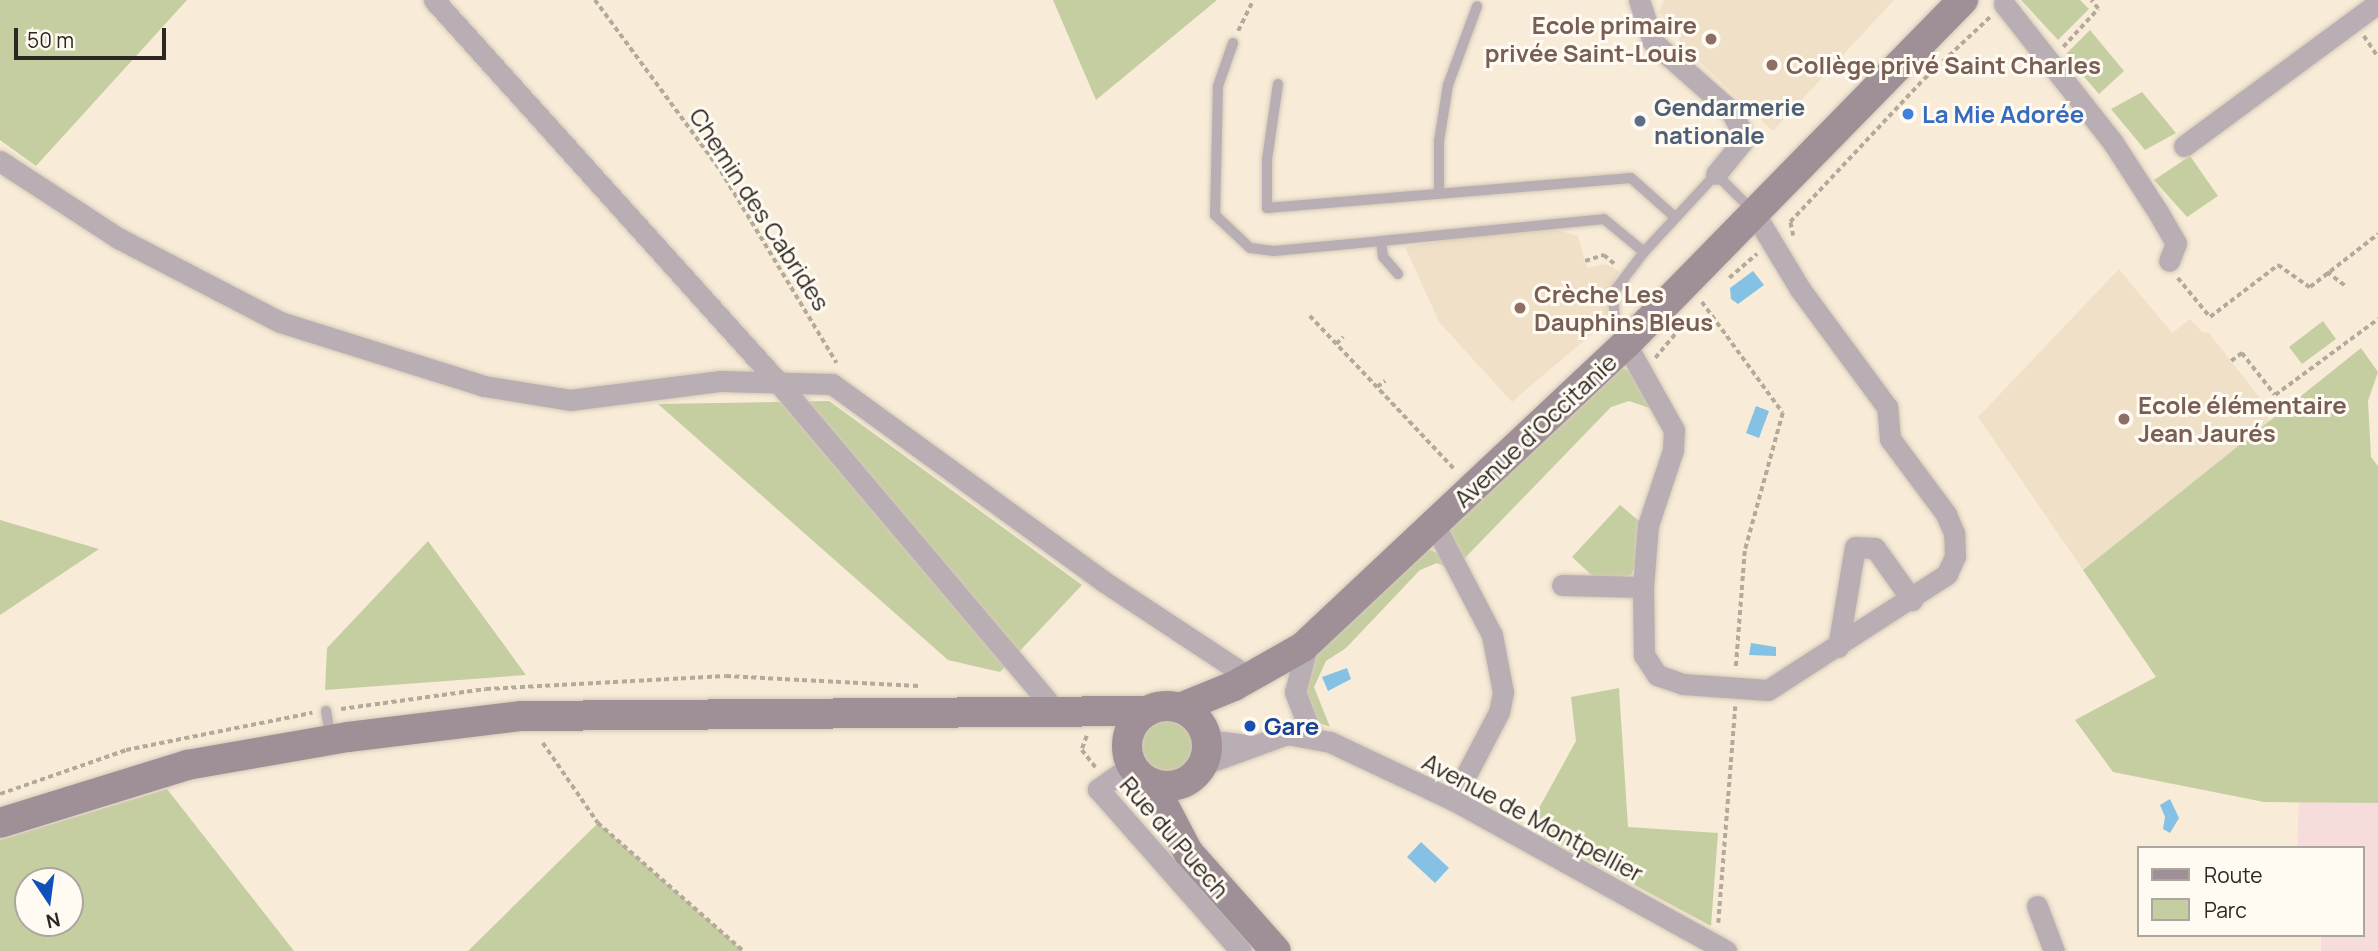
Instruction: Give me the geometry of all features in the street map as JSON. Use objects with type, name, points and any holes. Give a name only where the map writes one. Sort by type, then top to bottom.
[{"type":"street","points":[[434,0],[777,381],[1071,714],[1137,765],[1170,786],[1196,743]]},
{"type":"street","points":[[1639,0],[1653,42],[1731,111],[1740,129],[1742,142],[1716,174]]},
{"type":"street","name":"Avenue d'Occitanie","points":[[1196,743],[1242,682],[1308,643],[1626,344],[1756,216],[1964,0]]},
{"type":"street","points":[[2004,4],[2112,141],[2176,243],[2169,261]]},
{"type":"street","points":[[2184,146],[2374,6]]},
{"type":"street","points":[[0,161],[118,238],[205,286],[280,321],[390,359],[484,386],[570,400],[721,382],[832,384],[1242,682]]},
{"type":"street","points":[[1626,344],[1670,421],[1675,439],[1648,525],[1643,587],[1644,655],[1657,675],[1683,684],[1768,690],[1912,600],[1947,574],[1955,556],[1954,533],[1945,514],[1890,439],[1887,407],[1800,289],[1756,216]]},
{"type":"street","points":[[1435,526],[1492,635],[1503,692],[1499,712],[1453,800]]},
{"type":"street","points":[[1838,647],[1855,547],[1875,548],[1912,600]]},
{"type":"street","points":[[1562,585],[1643,587]]},
{"type":"street","points":[[1308,643],[1294,692],[1312,736]]},
{"type":"street","points":[[0,823],[187,765],[331,740],[522,716],[1071,714],[1148,711],[1164,706],[1196,743]]},
{"type":"street","points":[[1148,711],[1133,727],[1137,765],[1175,822],[1201,869],[1276,951]]},
{"type":"street","name":"Avenue de Montpellier","points":[[1196,743],[1247,745],[1287,734],[1312,736],[1453,800],[1721,948]]},
{"type":"street","points":[[1175,822],[1196,743]]},
{"type":"street","name":"Rue du Puech","points":[[1137,765],[1097,789],[1241,951]]},
{"type":"street","points":[[2037,906],[2054,951]]},
{"type":"lane","points":[[1439,194],[1439,141],[1448,85],[1476,6]]},
{"type":"lane","points":[[1233,43],[1218,86],[1215,215],[1250,248],[1274,251],[1604,219],[1644,252]]},
{"type":"lane","points":[[1278,84],[1267,159],[1268,208],[1631,178],[1675,217]]},
{"type":"lane","points":[[1626,344],[1615,323],[1613,293],[1644,252],[1716,174],[1756,216]]},
{"type":"lane","points":[[1381,241],[1383,257],[1398,274]]},
{"type":"lane","points":[[326,711],[331,740]]},
{"type":"path","name":"Chemin des Cabrides","points":[[595,0],[721,171],[842,372]]},
{"type":"path","points":[[1233,43],[1253,0]]},
{"type":"path","points":[[2050,61],[2098,9],[2091,0]]},
{"type":"path","points":[[1719,287],[1755,253],[1770,258],[1795,247],[1790,222],[1924,79],[2004,4]]},
{"type":"path","points":[[2169,261],[2175,276],[2210,317],[2278,265],[2310,287],[2378,234]]},
{"type":"path","points":[[2327,272],[2347,288]]},
{"type":"path","points":[[1695,310],[1711,294]]},
{"type":"path","points":[[1702,302],[1783,414],[1745,551],[1721,948]]},
{"type":"path","points":[[1310,316],[1456,471]]},
{"type":"path","points":[[1642,373],[1688,318]]},
{"type":"path","points":[[2231,361],[2242,354],[2274,395],[2378,319]]},
{"type":"path","points":[[1336,344],[1343,337]]},
{"type":"path","points":[[1377,387],[1385,381]]},
{"type":"path","points":[[1447,479],[1466,462]]},
{"type":"path","points":[[543,743],[598,823],[743,951]]},
{"type":"shaded area","name":"Collège privé Saint Charles","points":[[1664,0],[1894,0],[1773,131],[1686,49],[1659,11]]},
{"type":"shaded area","name":"Crèche Les Dauphins Bleus","points":[[1556,230],[1578,236],[1587,268],[1606,264],[1619,271],[1607,296],[1607,321],[1512,402],[1439,322],[1405,247],[1461,237]]},
{"type":"shaded area","name":"Ecole élémentaire Jean Jaurés","points":[[2119,269],[2172,333],[2190,319],[2202,332],[2208,332],[2264,403],[2259,407],[2270,421],[2083,570],[1978,417]]},
{"type":"shaded area","points":[[2299,802],[2378,803],[2378,951],[2321,951],[2321,937],[2364,937],[2364,846],[2297,846]]},
{"type":"green space","points":[[0,0],[187,0],[36,166],[0,140]]},
{"type":"green space","points":[[1053,0],[1217,0],[1096,100]]},
{"type":"green space","points":[[2021,0],[2080,0],[2089,9],[2058,40]]},
{"type":"green space","points":[[2090,30],[2124,71],[2099,94],[2065,55]]},
{"type":"green space","points":[[2142,92],[2176,133],[2145,150],[2111,109]]},
{"type":"green space","points":[[2190,156],[2218,196],[2187,217],[2154,180]]},
{"type":"green space","points":[[2323,321],[2336,339],[2302,364],[2289,347]]},
{"type":"green space","points":[[2361,348],[2378,372],[2368,401],[2371,457],[2378,466],[2378,803],[2264,802],[2113,772],[2075,720],[2156,677],[2083,570]]},
{"type":"green space","points":[[1622,368],[1630,371],[1650,408],[1629,401],[1611,407],[1462,561],[1445,528],[1611,369]]},
{"type":"green space","points":[[829,401],[1082,585],[1000,672],[948,660],[658,404]]},
{"type":"green space","points":[[1620,505],[1639,521],[1635,567],[1631,575],[1599,582],[1572,557]]},
{"type":"green space","points":[[0,520],[99,549],[0,615]]},
{"type":"green space","points":[[428,541],[526,675],[325,690],[327,648]]},
{"type":"green space","points":[[1426,548],[1439,554],[1447,567],[1437,563],[1420,570],[1346,648],[1326,661],[1314,687],[1330,727],[1310,719],[1304,693],[1314,656]]},
{"type":"green space","points":[[1619,688],[1628,827],[1718,833],[1711,926],[1528,828],[1576,741],[1571,697]]},
{"type":"green space","points":[[1167,713],[1190,723],[1200,746],[1190,769],[1167,779],[1144,769],[1134,746],[1144,723]]},
{"type":"green space","points":[[167,789],[294,951],[0,951],[0,840]]},
{"type":"green space","points":[[598,823],[643,863],[743,951],[468,951]]},
{"type":"water","points":[[1753,271],[1764,285],[1738,304],[1731,299],[1730,288]]},
{"type":"water","points":[[1756,406],[1769,411],[1759,438],[1746,433]]},
{"type":"water","points":[[1751,643],[1776,647],[1776,656],[1749,655]]},
{"type":"water","points":[[1347,668],[1351,679],[1328,691],[1322,677]]},
{"type":"water","points":[[2170,799],[2179,818],[2170,833],[2163,829],[2165,817],[2160,805]]},
{"type":"water","points":[[1421,842],[1449,868],[1435,883],[1407,857]]},
{"type":"place","name":"Ecole primaire privée Saint-Louis","points":[[1711,39]]},
{"type":"place","name":"Collège privé Saint Charles","points":[[1772,65]]},
{"type":"place","name":"La Mie Adorée","points":[[1908,114]]},
{"type":"place","name":"Gendarmerie nationale","points":[[1640,121]]},
{"type":"place","name":"Crèche Les Dauphins Bleus","points":[[1520,308]]},
{"type":"place","name":"Ecole élémentaire Jean Jaurés","points":[[2124,419]]},
{"type":"place","name":"Gare","points":[[1250,726]]}]
